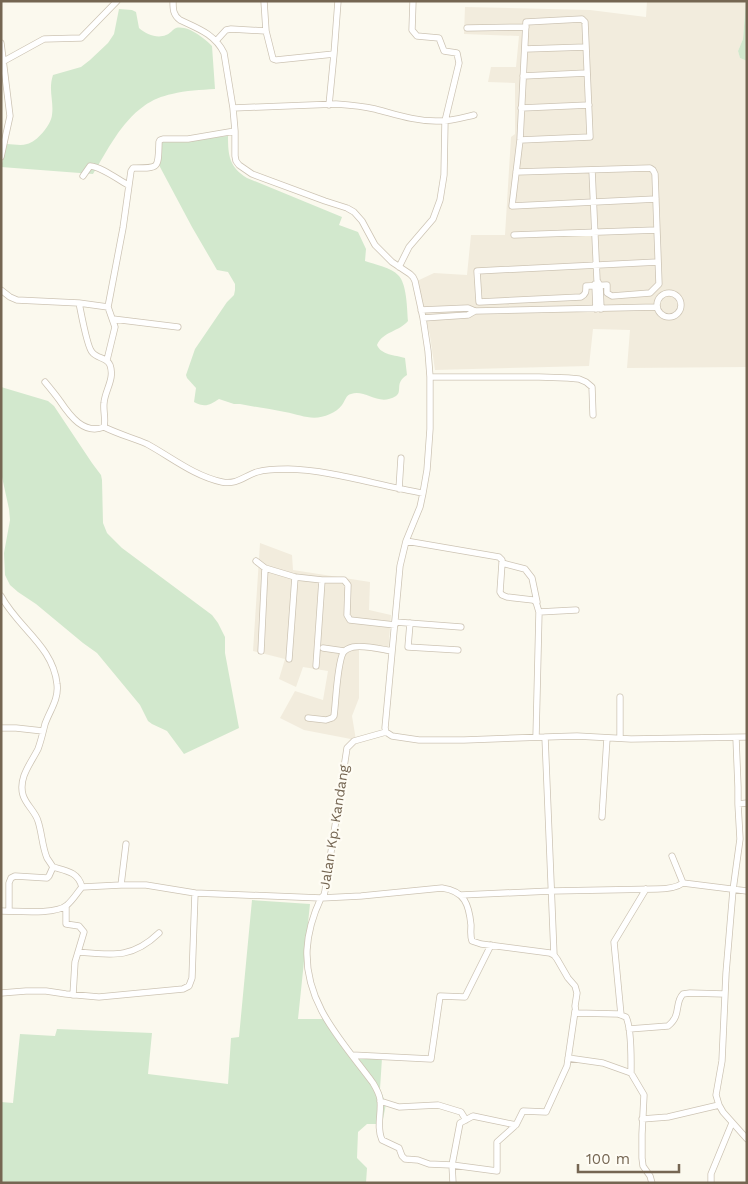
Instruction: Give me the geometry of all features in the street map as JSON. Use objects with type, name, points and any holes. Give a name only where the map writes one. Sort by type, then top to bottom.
[{"type":"street","points":[[4,61],[44,40],[81,38],[117,1]]},
{"type":"street","points":[[173,1],[173,11],[176,17],[207,33],[216,41],[224,53],[233,108],[235,156],[239,165],[252,174],[354,212],[362,221],[375,245],[392,262],[413,277],[423,318],[428,351],[430,429],[423,493],[420,507],[406,541],[398,580],[386,732],[397,738],[419,740],[536,737],[747,737]]},
{"type":"street","points":[[264,1],[266,31],[273,59],[334,54]]},
{"type":"street","points":[[329,105],[338,1]]},
{"type":"street","points":[[398,267],[409,247],[433,219],[440,200],[444,175],[445,121],[460,62],[457,53],[444,51],[438,38],[417,36],[412,30],[414,1]]},
{"type":"street","points":[[520,140],[590,137],[585,22],[582,19],[526,22],[520,140],[512,206],[656,200]]},
{"type":"street","points":[[467,28],[526,27]]},
{"type":"street","points":[[216,41],[226,30],[266,31]]},
{"type":"street","points":[[1,43],[10,116],[1,157]]},
{"type":"street","points":[[525,49],[586,47]]},
{"type":"street","points":[[523,76],[587,73]]},
{"type":"street","points":[[233,108],[352,105],[404,118],[433,122],[474,116]]},
{"type":"street","points":[[521,108],[589,105]]},
{"type":"street","points":[[107,360],[116,327],[108,307],[123,228],[131,171],[133,168],[153,168],[156,166],[158,163],[158,142],[160,140],[235,131]]},
{"type":"street","points":[[83,176],[90,166],[93,166],[128,185]]},
{"type":"street","points":[[516,172],[650,168],[653,170],[655,174],[659,284],[650,293],[612,296],[607,293],[607,285],[597,284],[586,286],[586,292],[582,297],[479,302],[477,271],[658,262]]},
{"type":"street","points":[[592,170],[598,309]]},
{"type":"street","points":[[514,235],[657,230]]},
{"type":"street","points":[[1,290],[17,300],[79,303],[108,307]]},
{"type":"street","points":[[668,293],[674,294],[682,304],[681,310],[671,318],[659,312],[657,306],[658,300],[662,295],[668,293]]},
{"type":"street","points":[[79,303],[90,350],[97,356],[107,360],[111,368],[111,381],[104,402],[104,427]]},
{"type":"street","points":[[421,310],[468,308],[475,311],[598,309],[657,306]]},
{"type":"street","points":[[423,318],[468,315],[475,311]]},
{"type":"street","points":[[112,319],[178,327]]},
{"type":"street","points":[[430,377],[539,376],[578,379],[592,387],[593,415]]},
{"type":"street","points":[[45,382],[70,415],[82,425],[96,429],[104,427],[146,444],[195,472],[223,482],[235,482],[260,471],[294,470],[340,476],[423,493]]},
{"type":"street","points":[[399,489],[401,458]]},
{"type":"street","points":[[406,541],[501,558],[500,592],[502,595],[533,600],[539,609]]},
{"type":"street","points":[[256,561],[265,568],[295,577],[342,580],[347,583],[347,615],[350,620],[461,627]]},
{"type":"street","points":[[502,563],[526,569],[532,578],[539,609],[536,737]]},
{"type":"street","points":[[261,651],[265,568]]},
{"type":"street","points":[[289,659],[295,577]]},
{"type":"street","points":[[316,666],[322,580]]},
{"type":"street","points":[[1,596],[11,612],[48,656],[57,685],[55,701],[38,749],[23,779],[22,789],[24,798],[37,818],[47,858],[53,867],[70,872],[78,877],[81,880],[82,887],[66,906],[53,910],[1,911]]},
{"type":"street","points":[[539,609],[576,610]]},
{"type":"street","points":[[410,624],[408,647],[458,650]]},
{"type":"street","points":[[323,648],[344,651],[353,647],[363,646],[392,651]]},
{"type":"street","points":[[308,718],[328,720],[334,716],[340,666],[344,651]]},
{"type":"street","points":[[620,697],[620,738]]},
{"type":"street","points":[[1,728],[43,731]]},
{"type":"street","name":"Jalan Kp. Kandang","points":[[82,887],[146,885],[195,893],[321,898],[325,891],[348,748],[354,741],[386,732]]},
{"type":"street","points":[[545,737],[554,955],[572,982],[577,996],[567,1066],[546,1112],[523,1111],[516,1125],[498,1142],[497,1170],[429,1164],[418,1160],[405,1159],[399,1148],[382,1140],[380,1136],[380,1101],[378,1092],[326,1020],[318,1006],[310,982],[307,956],[310,930],[313,914],[321,898],[442,888],[450,889],[461,895],[464,899],[471,925],[472,940],[476,943],[546,952],[554,955]]},
{"type":"street","points":[[602,817],[607,738]]},
{"type":"street","points":[[736,738],[740,839],[733,890],[724,994],[722,1061],[716,1095],[719,1106],[747,1139]]},
{"type":"street","points":[[738,804],[747,803]]},
{"type":"street","points":[[121,885],[126,844]]},
{"type":"street","points":[[672,856],[683,883]]},
{"type":"street","points":[[10,911],[8,883],[10,878],[15,876],[46,878],[53,867]]},
{"type":"street","points":[[461,895],[551,891],[646,890],[670,888],[683,883],[747,891]]},
{"type":"street","points":[[620,1015],[614,942],[646,890]]},
{"type":"street","points":[[1,993],[41,990],[74,995],[107,996],[180,990],[189,986],[192,978],[195,893]]},
{"type":"street","points":[[66,906],[66,924],[79,926],[84,932],[76,956],[74,995]]},
{"type":"street","points":[[78,952],[125,953],[140,947],[159,934]]},
{"type":"street","points":[[352,1055],[431,1059],[440,996],[465,997],[491,945]]},
{"type":"street","points":[[629,1029],[668,1026],[676,1016],[680,998],[687,993],[724,994]]},
{"type":"street","points":[[575,1011],[580,1014],[620,1015],[626,1017],[628,1021],[631,1073],[644,1095],[642,1119],[643,1166],[653,1183]]},
{"type":"street","points":[[568,1058],[602,1062],[631,1073]]},
{"type":"street","points":[[380,1101],[399,1107],[438,1105],[461,1112],[466,1120]]},
{"type":"street","points":[[642,1119],[668,1117],[719,1106]]},
{"type":"street","points":[[453,1183],[452,1165],[460,1123],[473,1116],[516,1125]]},
{"type":"street","points":[[711,1183],[711,1174],[732,1122]]},
{"type":"shaded area","points":[[647,1],[746,1],[743,39],[738,51],[740,58],[747,61],[747,367],[627,368],[630,330],[593,329],[589,366],[435,370],[430,336],[417,281],[434,273],[467,275],[471,235],[505,235],[511,137],[515,134],[515,83],[488,82],[491,67],[516,67],[519,36],[464,34],[465,7],[590,10],[646,17]]},
{"type":"shaded area","points":[[260,543],[292,555],[293,570],[370,582],[369,610],[391,615],[388,654],[359,649],[359,698],[352,716],[356,740],[304,730],[280,718],[295,691],[323,700],[328,671],[303,667],[296,687],[279,679],[285,659],[253,651]]},
{"type":"green space","points":[[746,1],[747,61],[740,58],[738,51],[743,39]]},
{"type":"green space","points":[[119,9],[136,12],[139,28],[152,35],[163,36],[176,28],[186,28],[205,39],[212,46],[215,89],[177,93],[161,97],[147,104],[121,128],[93,174],[1,167],[7,144],[22,145],[31,143],[39,137],[49,123],[52,115],[51,86],[53,75],[81,67],[108,43],[114,34]]},
{"type":"green space","points":[[228,136],[228,149],[231,160],[241,174],[342,217],[339,225],[358,232],[366,249],[365,261],[392,270],[401,279],[406,296],[408,321],[383,337],[377,345],[385,353],[405,358],[407,375],[401,381],[399,392],[396,396],[383,400],[357,393],[351,394],[335,411],[313,418],[234,404],[219,399],[207,405],[194,402],[196,388],[186,375],[195,349],[227,302],[234,295],[235,284],[228,272],[217,270],[160,167],[157,152],[161,142]]},
{"type":"green space","points":[[1,387],[48,401],[54,406],[101,475],[103,523],[107,533],[122,548],[212,615],[218,623],[225,637],[225,653],[239,728],[184,754],[167,731],[148,721],[140,705],[97,653],[10,585],[5,575],[4,553],[10,520],[1,476]]},
{"type":"green space","points":[[252,900],[310,904],[298,1019],[326,1019],[353,1052],[382,1058],[380,1089],[386,1104],[382,1124],[367,1124],[358,1132],[357,1158],[367,1168],[366,1183],[1,1183],[1,1102],[13,1103],[20,1034],[55,1036],[57,1029],[152,1033],[148,1074],[228,1084],[231,1038],[239,1037]]}]
